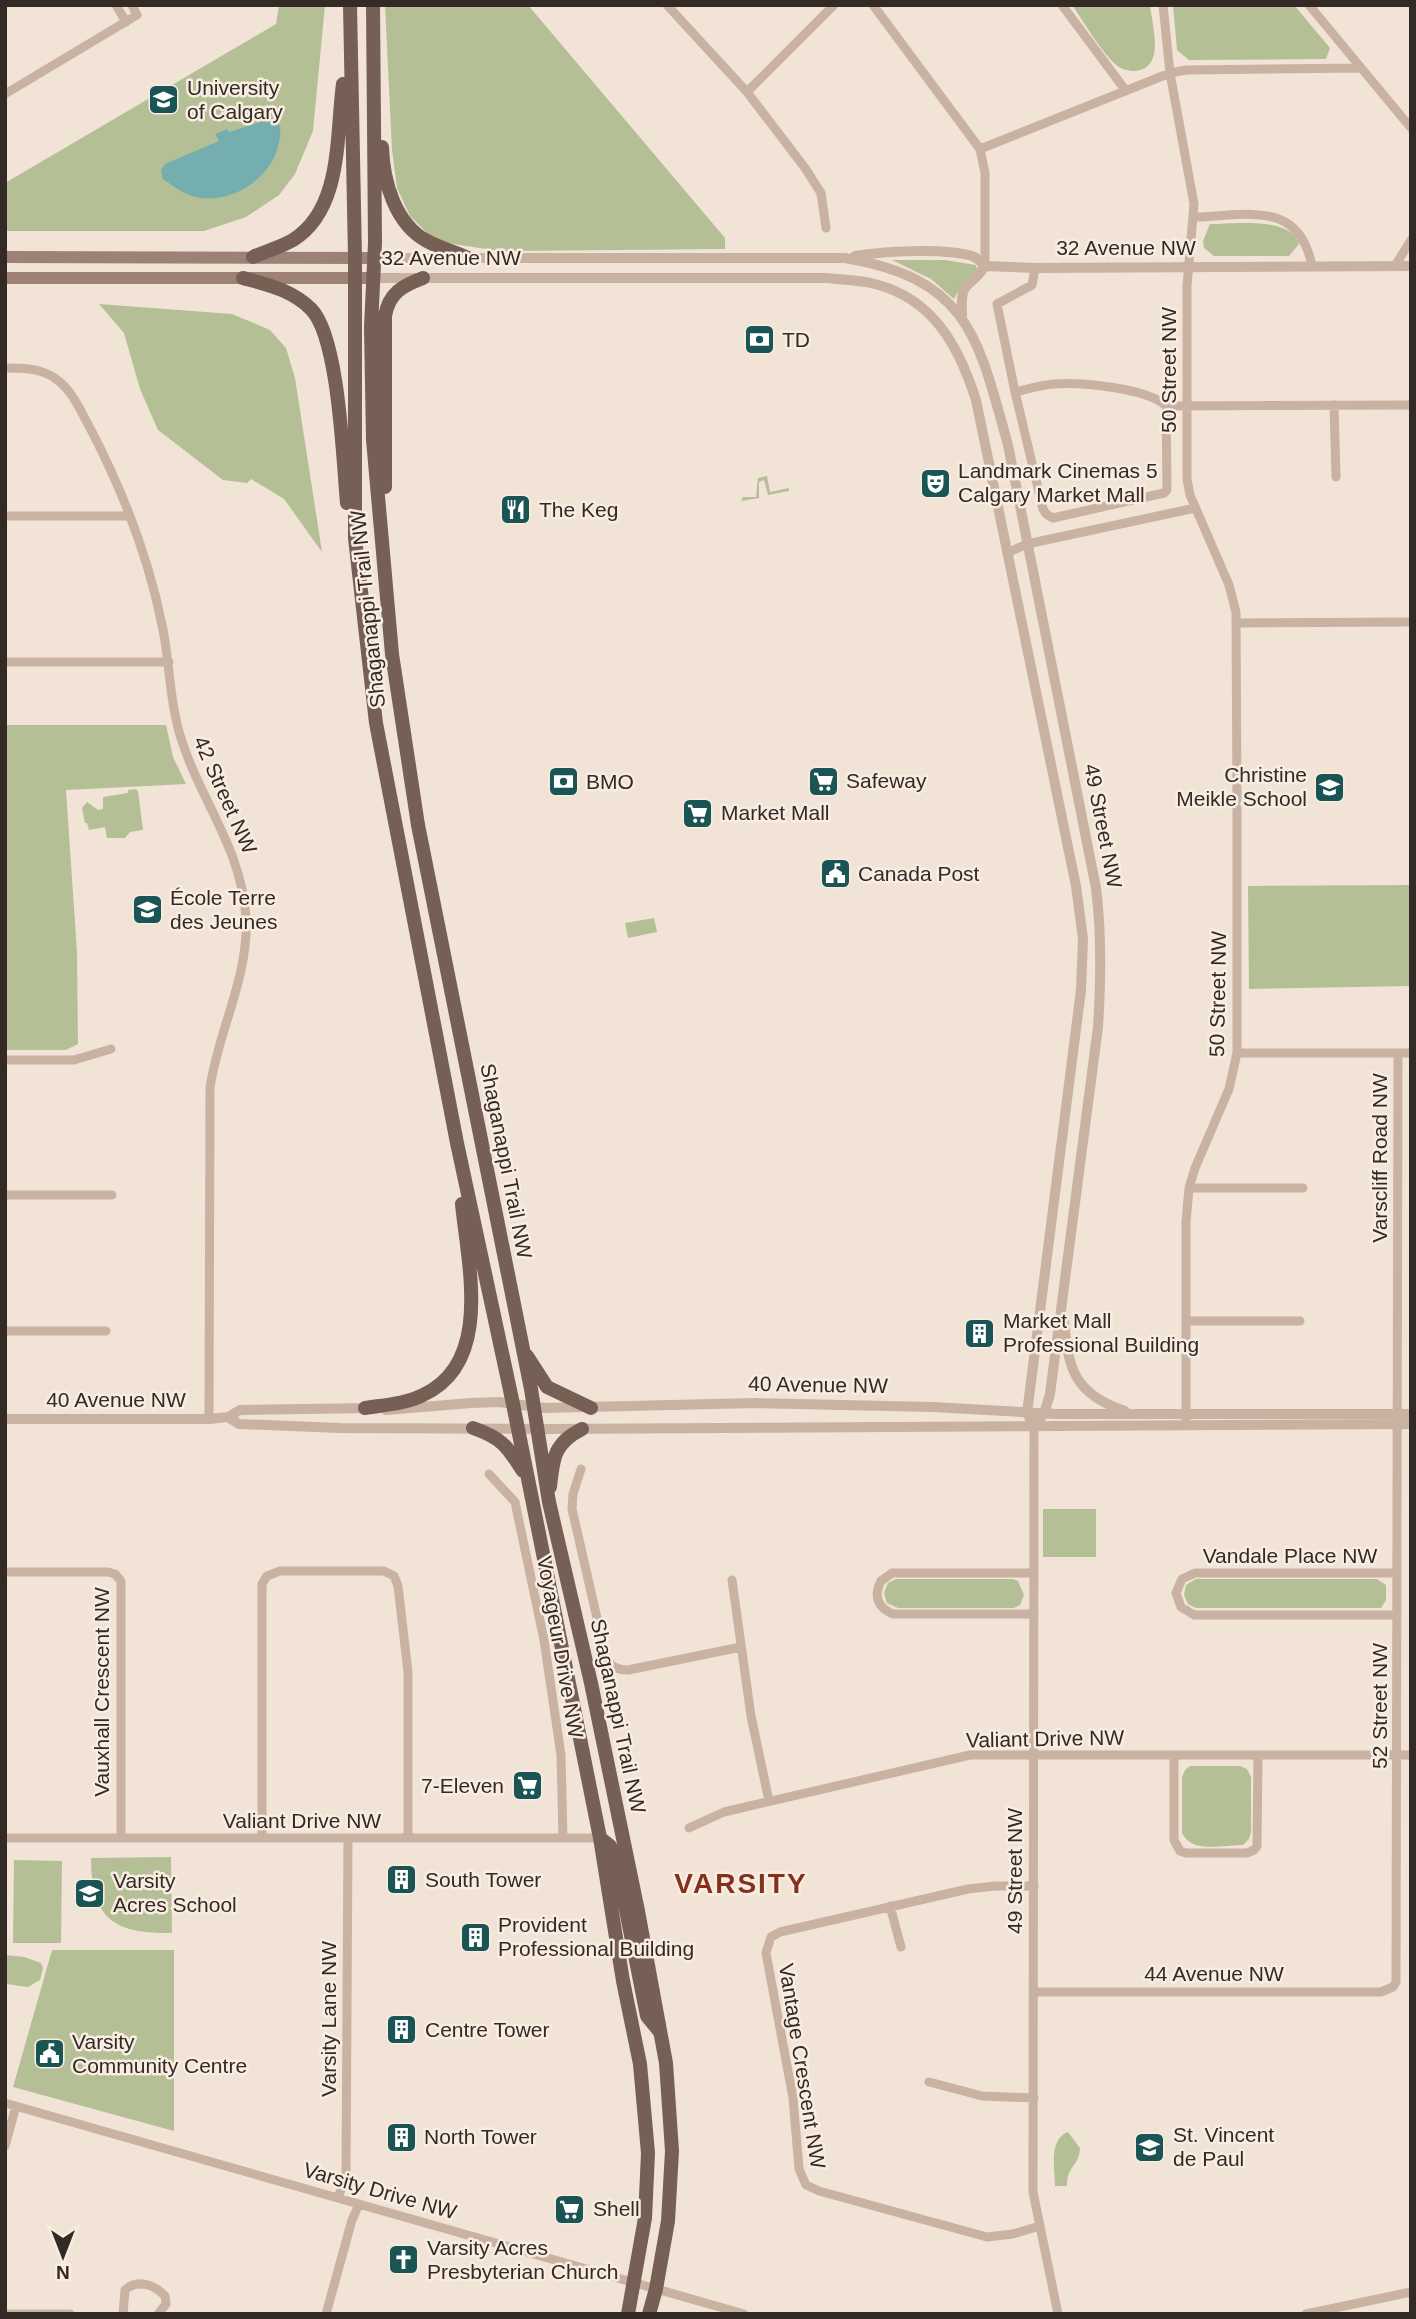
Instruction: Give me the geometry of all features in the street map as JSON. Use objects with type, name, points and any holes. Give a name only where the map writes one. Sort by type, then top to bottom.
[{"type":"main road","name":"Shaganappi Trail NW","points":[[350,5],[355,257],[355,538],[376,723],[457,1143],[600,1838],[623,1980],[640,2064],[648,2153],[645,2218],[628,2314]]},
{"type":"main road","name":"Shaganappi Trail NW","points":[[373,5],[373,440],[392,654],[411,784],[523,1350],[549,1502],[591,1682],[666,2063],[672,2151],[668,2221],[649,2314]]},
{"type":"main road","points":[[253,257],[302,233],[324,202],[334,165],[349,44]]},
{"type":"main road","points":[[374,64],[379,83],[382,153],[386,177],[399,215],[426,241],[468,258]]},
{"type":"main road","name":"32 Avenue NW","points":[[5,257],[374,258]]},
{"type":"main road","name":"32 Avenue NW","points":[[5,278],[372,278]]},
{"type":"main road","points":[[243,278],[288,291],[312,310],[320,322],[334,374],[350,528],[355,538]]},
{"type":"main road","points":[[379,501],[386,484],[383,332],[387,304],[400,288],[423,278]]},
{"type":"main road","points":[[365,1408],[407,1401],[434,1389],[451,1374],[467,1345],[471,1309],[457,1143]]},
{"type":"main road","points":[[523,1350],[547,1387],[591,1408]]},
{"type":"main road","points":[[473,1428],[491,1434],[505,1444],[526,1476]]},
{"type":"main road","points":[[549,1502],[554,1461],[560,1443],[582,1429]]},
{"type":"main road","points":[[600,1838],[610,1846],[616,1860],[647,2016],[661,2034]]},
{"type":"street","points":[[116,5],[125,22]]},
{"type":"street","points":[[5,94],[137,15],[131,5]]},
{"type":"street","points":[[667,5],[747,92],[805,167],[821,193],[826,228]]},
{"type":"street","points":[[747,92],[834,5]]},
{"type":"street","points":[[873,5],[980,149],[985,173],[985,266],[981,273],[967,283],[961,295],[962,315]]},
{"type":"street","points":[[1062,5],[1126,91]]},
{"type":"street","name":"50 Street NW","points":[[1163,5],[1170,73],[1194,217],[1188,268],[1187,479],[1195,508],[1229,584],[1237,623],[1237,1052],[1229,1089],[1189,1188],[1186,1222],[1186,1419]]},
{"type":"street","points":[[1309,5],[1411,128]]},
{"type":"street","points":[[980,149],[1170,73],[1186,70],[1360,68]]},
{"type":"street","points":[[1194,217],[1276,217],[1290,223],[1301,235],[1308,247],[1312,266]]},
{"type":"street","points":[[1395,266],[1411,240]]},
{"type":"street","name":"32 Avenue NW","points":[[374,258],[845,258],[909,252],[956,253],[976,257],[985,266],[1035,268],[1411,266]]},
{"type":"street","name":"32 Avenue NW","points":[[845,258],[901,271]]},
{"type":"street","points":[[1015,392],[1049,384],[1075,384],[1143,393],[1161,401],[1166,406],[1167,490],[1164,493],[1053,518],[1043,509],[1015,392],[997,304],[1032,285],[1035,268]]},
{"type":"street","name":"49 Street NW","points":[[901,271],[934,289],[962,315],[989,377],[1008,444],[1096,888],[1101,928],[1102,970],[1098,1027],[1050,1394],[1044,1414],[1034,1426]]},
{"type":"street","name":"32 Avenue NW","points":[[372,278],[827,278],[895,290]]},
{"type":"street","name":"49 Street NW","points":[[895,290],[917,302],[937,319],[967,371],[976,400],[1076,886],[1083,939],[1081,990],[1027,1413],[1034,1426],[1033,2192],[1058,2314]]},
{"type":"street","name":"42 Street NW","points":[[5,368],[39,371],[53,376],[74,398],[98,445],[144,552],[169,662],[178,729],[190,766],[233,851],[241,880],[246,945],[242,969],[215,1059],[210,1088],[209,1419]]},
{"type":"street","points":[[1334,405],[1336,477]]},
{"type":"street","points":[[1166,406],[1411,405]]},
{"type":"street","points":[[1007,553],[1027,544],[1195,508]]},
{"type":"street","points":[[5,516],[130,516]]},
{"type":"street","points":[[1004,541],[1027,544]]},
{"type":"street","points":[[1237,623],[1411,622]]},
{"type":"street","points":[[5,662],[169,662]]},
{"type":"street","points":[[5,1060],[74,1060],[111,1049]]},
{"type":"street","name":"Varscliff Road NW","points":[[1237,1052],[1398,1052],[1397,1419]]},
{"type":"street","points":[[1398,1052],[1411,1053]]},
{"type":"street","points":[[1398,1187],[1411,1187]]},
{"type":"street","points":[[1189,1188],[1303,1188]]},
{"type":"street","points":[[5,1195],[112,1195]]},
{"type":"street","points":[[1063,1296],[1066,1351],[1075,1375],[1096,1399],[1131,1413]]},
{"type":"street","points":[[1186,1321],[1300,1321]]},
{"type":"street","points":[[1398,1322],[1411,1322]]},
{"type":"street","points":[[5,1331],[106,1331]]},
{"type":"street","name":"40 Avenue NW","points":[[5,1419],[209,1419],[228,1417],[240,1410],[389,1410],[471,1403],[591,1408],[756,1403],[890,1406],[1044,1414],[1131,1413],[1186,1419]]},
{"type":"street","name":"40 Avenue NW","points":[[228,1417],[239,1424],[267,1426],[582,1429],[1034,1426],[1186,1419],[1397,1419],[1411,1414]]},
{"type":"street","name":"40 Avenue NW","points":[[1397,1419],[1411,1424]]},
{"type":"street","name":"52 Street NW","points":[[1393,1987],[1397,1973],[1397,1419]]},
{"type":"street","name":"Voyageur Drive NW","points":[[582,1469],[575,1486],[572,1509],[605,1653],[610,1664],[628,1670],[741,1647]]},
{"type":"street","name":"Voyageur Drive NW","points":[[489,1474],[515,1502],[544,1640],[561,1755],[563,1838]]},
{"type":"street","points":[[262,1838],[262,1584],[267,1576],[280,1571],[384,1571],[394,1576],[398,1586],[408,1672],[408,1838]]},
{"type":"street","name":"Vauxhall Crescent NW","points":[[5,1572],[108,1572],[115,1574],[121,1581],[121,1838]]},
{"type":"street","points":[[1034,1573],[892,1573],[881,1581],[877,1595],[880,1605],[893,1614],[1034,1614]]},
{"type":"street","name":"Vandale Place NW","points":[[1397,1573],[1195,1573],[1182,1579],[1176,1593],[1181,1607],[1194,1615],[1397,1615]]},
{"type":"street","points":[[732,1580],[751,1716],[769,1801]]},
{"type":"street","name":"Valiant Drive NW","points":[[689,1828],[724,1812],[970,1755],[1411,1755]]},
{"type":"street","points":[[1174,1755],[1176,1845],[1180,1851],[1247,1853],[1257,1846],[1258,1755]]},
{"type":"street","name":"Valiant Drive NW","points":[[5,1838],[600,1838]]},
{"type":"street","name":"Varsity Lane NW","points":[[338,2198],[346,2176],[348,1838]]},
{"type":"street","name":"Vantage Crescent NW","points":[[1034,1886],[984,1886],[780,1932],[771,1937],[766,1953],[798,2131],[801,2176],[811,2189],[974,2234],[996,2237],[1040,2226]]},
{"type":"street","points":[[890,1906],[901,1947]]},
{"type":"street","name":"44 Avenue NW","points":[[1034,1992],[1381,1992],[1393,1987]]},
{"type":"street","points":[[929,2082],[982,2096],[1034,2098]]},
{"type":"street","name":"Varsity Drive NW","points":[[5,2103],[744,2314]]},
{"type":"street","points":[[5,2146],[16,2106]]},
{"type":"street","points":[[327,2314],[352,2220],[359,2204]]},
{"type":"street","points":[[123,2314],[125,2290],[139,2283],[153,2286],[164,2295],[166,2304],[158,2314]]},
{"type":"street","points":[[1306,2314],[1411,2292]]},
{"type":"street","points":[[5,2314],[70,2314]]},
{"type":"green space","points":[[279,5],[325,5],[313,131],[295,174],[279,195],[246,217],[204,231],[5,231],[5,183],[276,24]]},
{"type":"green space","points":[[385,5],[528,5],[725,238],[725,249],[500,251],[446,243],[429,235],[410,216],[397,188],[392,150]]},
{"type":"green space","points":[[1072,5],[1150,5],[1155,45],[1151,63],[1135,71],[1117,66],[1098,44]]},
{"type":"green space","points":[[1173,5],[1294,5],[1330,48],[1326,59],[1189,60],[1177,50]]},
{"type":"green space","points":[[1210,224],[1274,225],[1294,235],[1299,244],[1289,256],[1214,256],[1204,248],[1203,241]]},
{"type":"green space","points":[[892,260],[945,260],[976,265],[977,270],[962,284],[954,299],[931,279]]},
{"type":"green space","points":[[99,304],[232,314],[270,330],[286,348],[295,378],[322,552],[284,499],[251,479],[247,483],[223,480],[158,430],[140,389],[124,333]]},
{"type":"green space","points":[[767,476],[770,492],[789,488],[789,491],[768,495],[764,480],[759,482],[759,498],[741,501],[743,497],[756,497],[758,478]]},
{"type":"green space","points":[[5,725],[166,725],[173,757],[186,784],[66,790],[77,952],[78,1044],[66,1050],[5,1050]]},
{"type":"green space","points":[[128,790],[138,791],[143,830],[130,832],[125,838],[107,838],[105,827],[89,830],[82,808],[87,802],[98,810],[103,809],[103,797],[128,793]]},
{"type":"green space","points":[[1411,885],[1411,986],[1249,989],[1248,886]]},
{"type":"green space","points":[[654,918],[657,932],[628,938],[625,923]]},
{"type":"green space","points":[[1043,1509],[1096,1509],[1096,1557],[1043,1557]]},
{"type":"green space","points":[[896,1579],[1013,1579],[1018,1581],[1024,1595],[1020,1605],[1014,1608],[898,1608],[887,1603],[884,1593],[888,1583]]},
{"type":"green space","points":[[1196,1579],[1377,1579],[1386,1585],[1386,1600],[1381,1608],[1196,1608],[1188,1604],[1184,1595],[1186,1585]]},
{"type":"green space","points":[[1190,1766],[1240,1766],[1247,1769],[1251,1777],[1251,1832],[1243,1845],[1200,1846],[1187,1840],[1182,1833],[1182,1777]]},
{"type":"green space","points":[[171,1857],[172,1933],[152,1933],[121,1926],[101,1909],[92,1879],[91,1858]]},
{"type":"green space","points":[[14,1860],[62,1861],[61,1943],[13,1943]]},
{"type":"green space","points":[[52,1950],[174,1950],[174,2131],[13,2087]]},
{"type":"green space","points":[[5,1955],[24,1957],[41,1963],[43,1968],[40,1980],[28,1987],[6,1984]]},
{"type":"green space","points":[[1068,2132],[1080,2148],[1078,2159],[1069,2174],[1067,2186],[1055,2186],[1055,2148],[1062,2136]]},
{"type":"water","points":[[270,119],[278,121],[278,147],[266,170],[246,187],[235,193],[209,199],[187,194],[163,179],[161,170],[165,164],[219,141],[215,134]]},
{"type":"place","name":"University of Calgary","points":[[164,100]]},
{"type":"place","name":"TD","points":[[759,340]]},
{"type":"place","name":"Landmark Cinemas 5 Calgary Market Mall","points":[[935,483]]},
{"type":"place","name":"The Keg","points":[[516,510]]},
{"type":"place","name":"Safeway","points":[[823,781]]},
{"type":"place","name":"BMO","points":[[563,782]]},
{"type":"place","name":"Christine Meikle School","points":[[1330,787]]},
{"type":"place","name":"Market Mall","points":[[698,813]]},
{"type":"place","name":"Canada Post","points":[[835,874]]},
{"type":"place","name":"École Terre des Jeunes","points":[[147,910]]},
{"type":"place","name":"Market Mall Professional Building","points":[[980,1333]]},
{"type":"place","name":"7-Eleven","points":[[527,1786]]},
{"type":"place","name":"South Tower","points":[[402,1880]]},
{"type":"place","name":"Varsity Acres School","points":[[90,1893]]},
{"type":"place","name":"Provident Professional Building","points":[[475,1937]]},
{"type":"place","name":"Centre Tower","points":[[402,2030]]},
{"type":"place","name":"Varsity Community Centre","points":[[49,2054]]},
{"type":"place","name":"North Tower","points":[[401,2137]]},
{"type":"place","name":"St. Vincent de Paul","points":[[1150,2147]]},
{"type":"place","name":"Shell","points":[[570,2209]]},
{"type":"place","name":"Varsity Acres Presbyterian Church","points":[[404,2260]]},
{"type":"district","name":"VARSITY","points":[[741,1883]]}]
